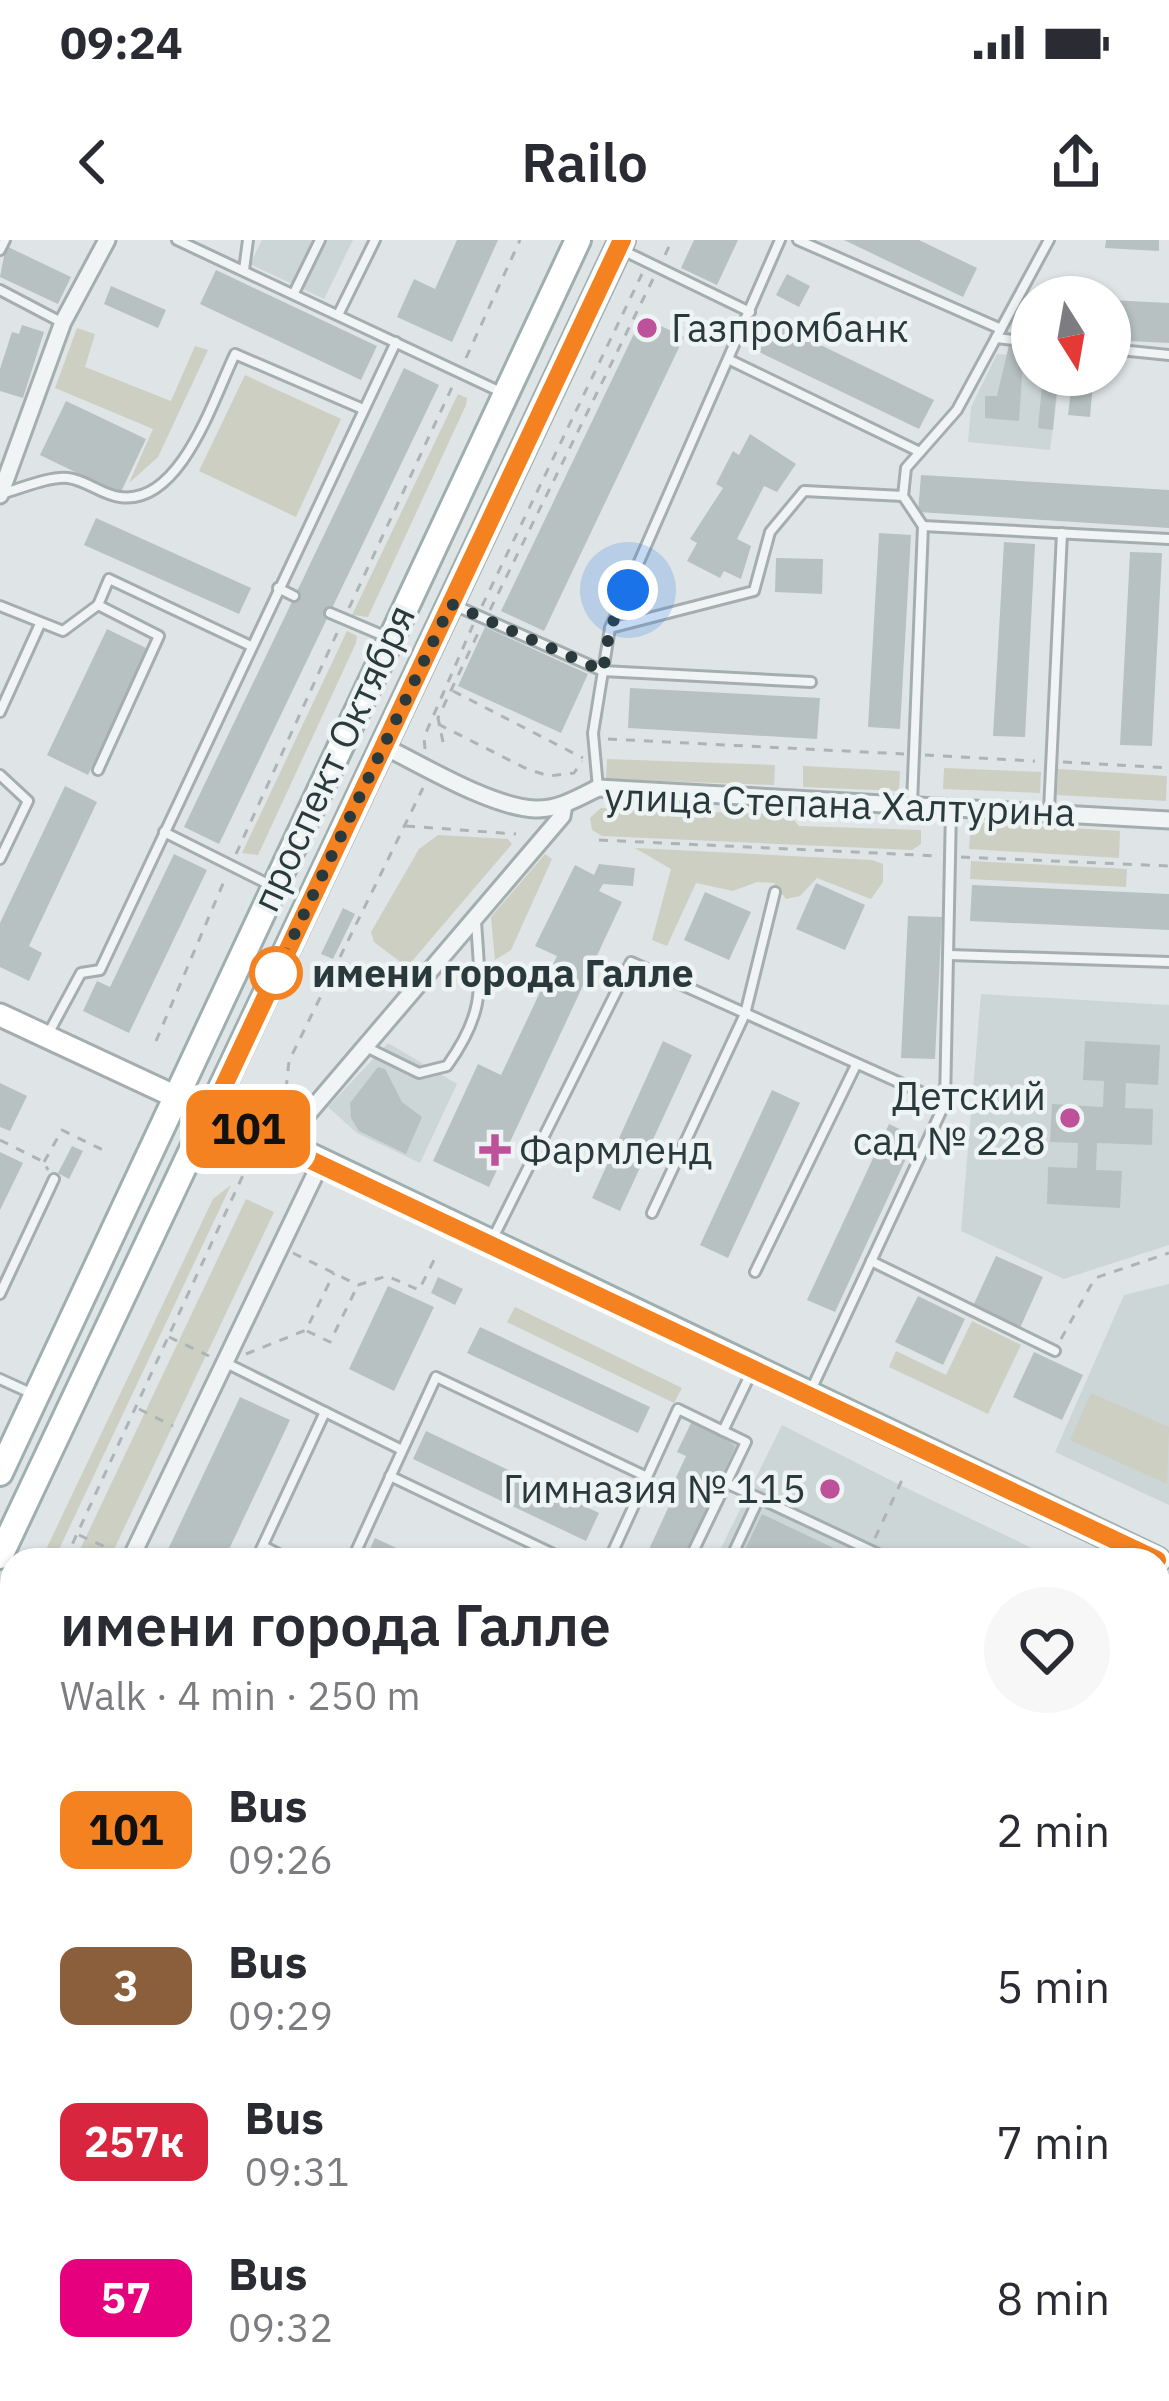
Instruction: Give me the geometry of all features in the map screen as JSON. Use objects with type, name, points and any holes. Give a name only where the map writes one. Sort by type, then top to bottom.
[{"type":"main road","name":"проспект Октября","points":[[0,1473],[266,897],[578,240]]},
{"type":"main road","name":"проспект Октября","points":[[4,1548],[620,244]]},
{"type":"main road","points":[[266,897],[298,926]]},
{"type":"main road","points":[[0,1015],[283,1143],[1131,1548]]},
{"type":"main road","points":[[92,1278],[123,1293]]},
{"type":"street","points":[[2,494],[63,322],[107,240]]},
{"type":"street","name":"улица Степана Халтурина","points":[[383,746],[534,809],[564,805],[598,788],[1169,820]]},
{"type":"street","points":[[283,1143],[562,816],[564,805]]},
{"type":"street","points":[[135,1548],[322,1162]]},
{"type":"lane","points":[[0,250],[4,240]]},
{"type":"lane","points":[[177,240],[504,394]]},
{"type":"lane","points":[[244,270],[248,240]]},
{"type":"lane","points":[[293,293],[320,240]]},
{"type":"lane","points":[[338,315],[375,240]]},
{"type":"lane","points":[[598,788],[594,739],[610,628],[780,240]]},
{"type":"lane","points":[[798,240],[1011,337]]},
{"type":"lane","points":[[912,806],[922,526],[903,496],[906,468],[957,410],[1049,240]]},
{"type":"lane","points":[[620,244],[647,263],[750,312]]},
{"type":"lane","points":[[0,290],[63,322]]},
{"type":"lane","points":[[47,1037],[81,974],[100,970],[396,343]]},
{"type":"lane","points":[[1131,351],[1169,355]]},
{"type":"lane","points":[[2,494],[66,477],[115,497],[132,498],[158,488],[181,467],[236,353],[363,409]]},
{"type":"lane","points":[[730,360],[920,452]]},
{"type":"lane","points":[[610,628],[754,591],[770,532],[804,491],[903,496]]},
{"type":"lane","points":[[922,526],[1169,539]]},
{"type":"lane","points":[[1048,813],[1062,533]]},
{"type":"lane","points":[[0,606],[63,632],[98,605],[109,579],[251,646]]},
{"type":"lane","points":[[278,588],[294,596]]},
{"type":"lane","points":[[451,604],[603,671],[811,682]]},
{"type":"lane","points":[[98,605],[159,636],[98,770]]},
{"type":"lane","points":[[330,613],[390,638]]},
{"type":"lane","points":[[0,712],[40,624]]},
{"type":"lane","points":[[0,775],[28,801],[0,859]]},
{"type":"lane","points":[[808,1396],[945,1103],[951,807]]},
{"type":"lane","points":[[164,832],[231,865],[266,897]]},
{"type":"lane","points":[[652,1213],[745,1013],[775,892]]},
{"type":"lane","points":[[368,1048],[419,1073],[447,1066],[476,1023],[482,999],[476,919]]},
{"type":"lane","points":[[950,955],[1169,962]]},
{"type":"lane","points":[[491,1241],[632,962],[945,1103]]},
{"type":"lane","points":[[754,1272],[856,1065]]},
{"type":"lane","points":[[0,1294],[54,1180]]},
{"type":"lane","points":[[871,1261],[1055,1351]]},
{"type":"lane","points":[[225,1363],[402,1450]]},
{"type":"lane","points":[[723,1431],[753,1370]]},
{"type":"lane","points":[[357,1548],[436,1377],[645,1476]]},
{"type":"lane","points":[[0,1379],[36,1396]]},
{"type":"lane","points":[[614,1548],[678,1409],[746,1442],[695,1548]]},
{"type":"lane","points":[[266,1548],[262,1546],[325,1412]]},
{"type":"lane","points":[[390,1476],[541,1548]]},
{"type":"lane","points":[[726,1484],[866,1548]]},
{"type":"lane","points":[[736,1548],[759,1498]]},
{"type":"path","points":[[155,1041],[231,865],[520,240]]},
{"type":"path","points":[[443,742],[438,724],[481,617],[672,240]]},
{"type":"path","points":[[286,1089],[289,1061],[433,765],[424,737],[647,263]]},
{"type":"path","points":[[451,690],[584,758]]},
{"type":"path","points":[[438,724],[549,776],[574,773],[594,739],[1169,768]]},
{"type":"path","points":[[406,826],[516,834]]},
{"type":"path","points":[[599,840],[1169,866]]},
{"type":"path","points":[[0,1140],[44,1162],[62,1130],[105,1151]]},
{"type":"path","points":[[71,1548],[244,1173]]},
{"type":"path","points":[[281,1246],[358,1285],[387,1276],[419,1290],[435,1258]]},
{"type":"path","points":[[1055,1351],[1095,1278],[1169,1253]]},
{"type":"path","points":[[167,1336],[225,1363],[305,1330],[334,1274]]},
{"type":"path","points":[[305,1330],[330,1342],[358,1285]]},
{"type":"path","points":[[137,1408],[190,1434]]},
{"type":"path","points":[[871,1548],[902,1480]]},
{"type":"path","points":[[78,1535],[106,1548]]},
{"type":"shaded area","points":[[262,240],[353,240],[324,299],[250,264]]},
{"type":"shaded area","points":[[77,328],[95,334],[85,367],[171,401],[195,346],[208,350],[158,457],[129,483],[153,429],[55,388]]},
{"type":"shaded area","points":[[997,354],[1011,355],[1011,396],[1057,396],[1050,450],[968,442],[971,407]]},
{"type":"shaded area","points":[[245,375],[341,419],[296,517],[199,471]]},
{"type":"shaded area","points":[[458,394],[467,398],[466,405],[368,617],[352,615]]},
{"type":"shaded area","points":[[347,631],[357,636],[356,643],[258,855],[242,853]]},
{"type":"shaded area","points":[[607,759],[775,765],[774,785],[606,779]]},
{"type":"shaded area","points":[[803,766],[900,771],[899,791],[803,787]]},
{"type":"shaded area","points":[[944,768],[1041,772],[1040,793],[943,789]]},
{"type":"shaded area","points":[[1058,769],[1167,776],[1166,801],[1057,795]]},
{"type":"shaded area","points":[[601,808],[790,815],[799,826],[921,830],[921,844],[912,850],[602,836],[592,830],[590,818]]},
{"type":"shaded area","points":[[971,822],[1120,831],[1119,858],[969,849]]},
{"type":"shaded area","points":[[438,835],[508,839],[512,844],[407,967],[374,942],[371,932],[419,849]]},
{"type":"shaded area","points":[[635,848],[872,860],[883,864],[883,882],[871,899],[817,878],[800,896],[786,899],[774,883],[757,882],[733,891],[696,883],[667,946],[652,940],[671,869]]},
{"type":"shaded area","points":[[545,854],[552,859],[511,950],[495,960],[491,917]]},
{"type":"shaded area","points":[[971,861],[1127,869],[1126,887],[970,879]]},
{"type":"shaded area","name":"Детский сад № 228","points":[[981,994],[1169,1005],[1169,1245],[1064,1279],[961,1231]]},
{"type":"shaded area","points":[[388,1043],[457,1084],[420,1163],[357,1133],[328,1107]]},
{"type":"shaded area","points":[[231,1185],[60,1548],[47,1548],[213,1199]]},
{"type":"shaded area","points":[[246,1199],[274,1212],[115,1548],[81,1548]]},
{"type":"shaded area","points":[[1169,1284],[1169,1505],[1055,1452],[1124,1295]]},
{"type":"shaded area","points":[[515,1307],[682,1388],[674,1403],[507,1322]]},
{"type":"shaded area","points":[[972,1321],[1021,1345],[988,1414],[889,1367],[896,1351],[946,1375]]},
{"type":"shaded area","points":[[1091,1393],[1169,1427],[1167,1484],[1070,1440]]},
{"type":"shaded area","name":"Гимназия № 115","points":[[782,1425],[1032,1548],[721,1548]]},
{"type":"building","points":[[457,240],[498,240],[452,342],[397,317],[414,279],[435,289]]},
{"type":"building","points":[[694,240],[738,240],[717,285],[681,268]]},
{"type":"building","points":[[844,240],[919,240],[977,268],[963,297]]},
{"type":"building","points":[[1106,240],[1159,240],[1159,251],[1105,248]]},
{"type":"building","points":[[6,246],[71,277],[58,304],[0,277]]},
{"type":"building","points":[[216,270],[377,346],[361,380],[200,304]]},
{"type":"building","points":[[787,274],[810,286],[799,307],[776,295]]},
{"type":"building","points":[[111,286],[166,310],[158,328],[104,304]]},
{"type":"building","points":[[1131,301],[1169,303],[1169,343],[1131,341]]},
{"type":"building","points":[[642,317],[684,337],[544,631],[501,611]]},
{"type":"building","points":[[771,321],[934,400],[919,429],[757,351]]},
{"type":"building","points":[[22,325],[44,332],[23,398],[0,391],[0,369],[12,332],[19,334]]},
{"type":"building","points":[[1011,345],[1011,396],[1021,396],[1019,421],[985,418],[985,396],[997,396]]},
{"type":"building","points":[[404,368],[439,385],[219,844],[184,827]]},
{"type":"building","points":[[1041,396],[1056,396],[1053,430],[1038,428]]},
{"type":"building","points":[[1070,396],[1092,396],[1090,417],[1068,415]]},
{"type":"building","points":[[66,401],[146,439],[120,494],[40,455]]},
{"type":"building","points":[[750,434],[796,464],[777,492],[764,486],[737,539],[751,546],[741,579],[724,571],[720,578],[687,561],[697,543],[690,539],[723,488],[716,484],[733,451],[739,455]]},
{"type":"building","points":[[921,475],[1169,490],[1169,528],[918,512]]},
{"type":"building","points":[[96,518],[251,588],[239,614],[84,545]]},
{"type":"building","points":[[879,533],[911,535],[900,729],[868,727]]},
{"type":"building","points":[[1004,542],[1035,544],[1025,737],[993,736]]},
{"type":"building","points":[[1130,552],[1162,553],[1152,746],[1120,745]]},
{"type":"building","points":[[776,558],[823,559],[822,594],[775,592]]},
{"type":"building","points":[[485,627],[588,674],[561,733],[458,686]]},
{"type":"building","points":[[107,629],[148,649],[88,775],[47,755]]},
{"type":"building","points":[[630,688],[820,698],[817,739],[628,728]]},
{"type":"building","points":[[65,786],[97,802],[29,946],[42,953],[29,981],[0,967],[0,923]]},
{"type":"building","points":[[174,854],[207,870],[129,1033],[83,1011],[97,981],[110,987]]},
{"type":"building","points":[[599,864],[635,868],[633,886],[603,884],[599,891],[622,902],[489,1187],[433,1161],[478,1064],[501,1075],[557,956],[535,946],[575,865],[594,875]]},
{"type":"building","points":[[816,883],[865,905],[845,950],[796,929]]},
{"type":"building","points":[[972,885],[1169,894],[1169,930],[970,921]]},
{"type":"building","points":[[705,892],[751,912],[729,960],[684,940]]},
{"type":"building","points":[[343,908],[355,914],[333,959],[321,954]]},
{"type":"building","points":[[908,916],[942,917],[935,1059],[901,1058]]},
{"type":"building","points":[[663,1041],[692,1055],[620,1211],[592,1198]]},
{"type":"building","points":[[1085,1041],[1160,1045],[1158,1085],[1126,1083],[1125,1108],[1153,1109],[1152,1145],[1097,1143],[1096,1170],[1122,1171],[1120,1208],[1047,1204],[1048,1167],[1077,1168],[1078,1143],[1050,1142],[1052,1104],[1103,1107],[1104,1081],[1083,1080]]},
{"type":"building","points":[[378,1067],[385,1069],[402,1102],[422,1117],[406,1154],[359,1131],[351,1118],[350,1103]]},
{"type":"building","points":[[0,1083],[27,1096],[10,1131],[0,1127]]},
{"type":"building","points":[[772,1090],[800,1103],[728,1258],[700,1245]]},
{"type":"building","points":[[889,1124],[916,1137],[835,1312],[807,1300]]},
{"type":"building","points":[[72,1146],[83,1151],[69,1179],[58,1173]]},
{"type":"building","points":[[0,1152],[23,1163],[0,1210]]},
{"type":"building","points":[[996,1256],[1043,1277],[1020,1328],[973,1306]]},
{"type":"building","points":[[438,1277],[463,1289],[455,1305],[431,1293]]},
{"type":"building","points":[[388,1286],[434,1307],[394,1391],[349,1369]]},
{"type":"building","points":[[918,1296],[965,1319],[943,1365],[895,1342]]},
{"type":"building","points":[[480,1327],[650,1407],[638,1433],[467,1353]]},
{"type":"building","points":[[1034,1352],[1083,1375],[1062,1420],[1013,1397]]},
{"type":"building","points":[[240,1397],[290,1420],[230,1548],[169,1548]]},
{"type":"building","points":[[693,1419],[736,1446],[689,1548],[650,1548],[676,1491],[671,1488],[686,1456],[677,1452]]},
{"type":"building","points":[[426,1431],[599,1513],[586,1541],[413,1459]]},
{"type":"building","points":[[762,1514],[834,1548],[745,1548]]},
{"type":"building","points":[[375,1538],[396,1548],[370,1548]]},
{"type":"bus line","name":"101","points":[[622,240],[211,1113],[491,1241],[1131,1548]]},
{"type":"place","name":"Газпромбанк","points":[[647,328]]},
{"type":"place","name":"имени города Галле","points":[[276,973]]},
{"type":"place","name":"Детский сад № 228","points":[[1070,1118]]},
{"type":"place","name":"Фармленд","points":[[495,1150]]},
{"type":"place","name":"Гимназия № 115","points":[[830,1489]]},
{"type":"route","points":[[276,973],[451,604],[603,671],[610,628],[628,590]]}]
